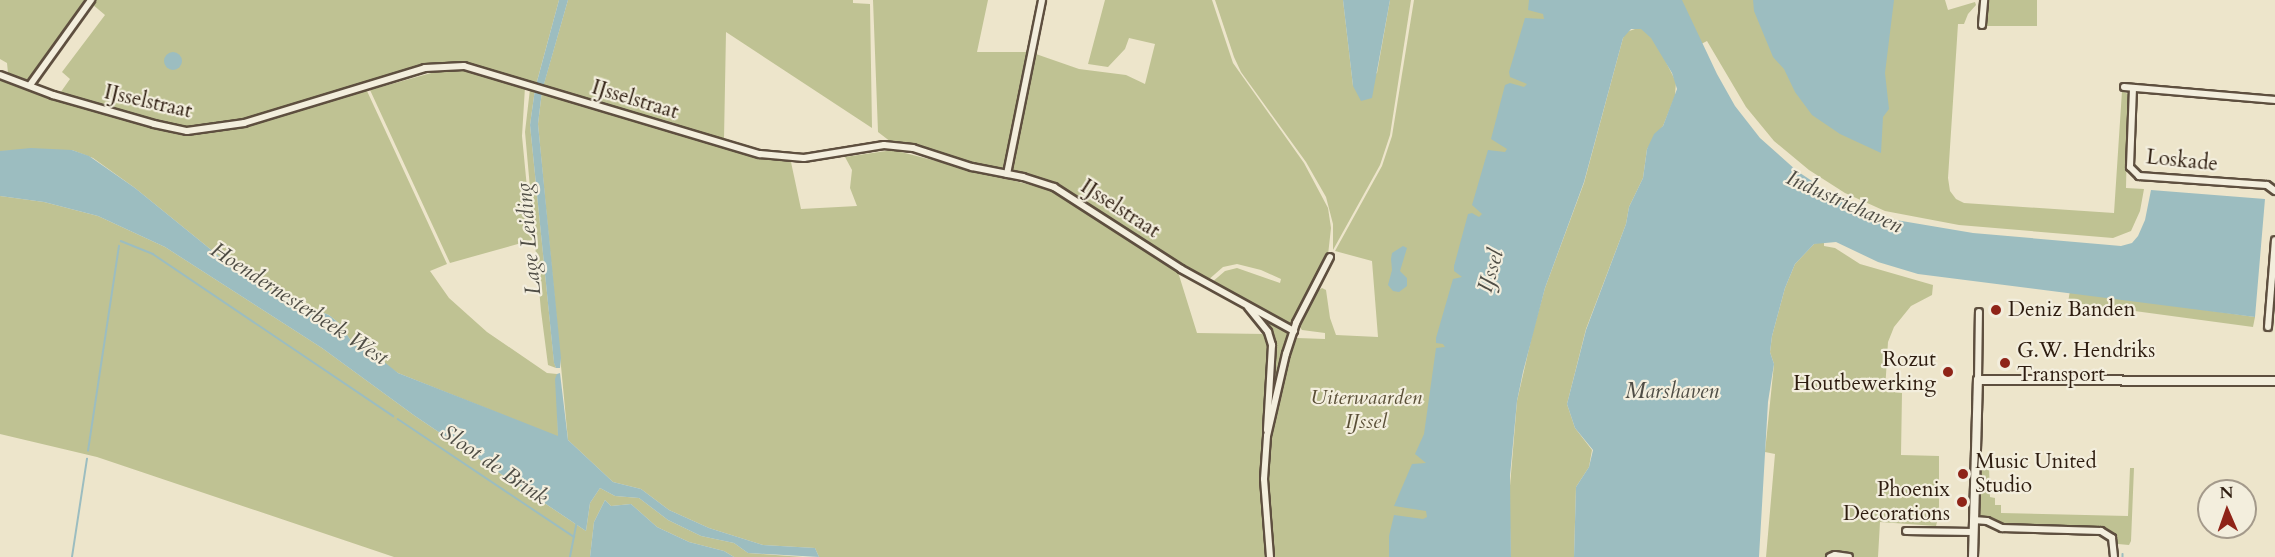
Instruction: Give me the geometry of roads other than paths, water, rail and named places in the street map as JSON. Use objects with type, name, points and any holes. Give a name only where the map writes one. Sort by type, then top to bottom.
[{"type":"street","points":[[30,85],[91,0]]},
{"type":"street","points":[[1007,174],[1042,0]]},
{"type":"street","points":[[1982,25],[1984,0]]},
{"type":"street","name":"IJsselstraat","points":[[0,75],[64,99],[187,131],[244,123],[425,68],[445,65],[464,66],[760,154],[804,158],[885,145],[900,145],[972,168],[1039,181],[1067,194],[1181,269],[1294,331]]},
{"type":"street","points":[[2124,87],[2275,100]]},
{"type":"street","name":"Loskade","points":[[2133,88],[2130,167],[2139,176],[2267,185],[2275,191]]},
{"type":"street","points":[[2268,327],[2272,251],[2275,240]]},
{"type":"street","points":[[1270,557],[1264,479],[1267,436],[1294,331],[1330,257]]},
{"type":"street","name":"IJsselstraat","points":[[1241,300],[1260,320],[1272,345],[1267,436]]},
{"type":"street","points":[[1973,557],[1979,312]]},
{"type":"street","points":[[1978,380],[2275,381]]},
{"type":"street","points":[[1974,520],[2002,528],[2101,531],[2112,538],[2114,557]]},
{"type":"street","points":[[1906,531],[1973,532]]},
{"type":"street","points":[[1830,557],[1835,555],[1849,557]]},
{"type":"water","points":[[559,0],[568,0],[542,91],[538,124],[561,358],[560,368],[556,368],[530,125],[535,89]]},
{"type":"water","points":[[1343,0],[1390,0],[1372,98],[1361,101],[1353,86]]},
{"type":"water","name":"Marshaven","points":[[1529,0],[1682,0],[1735,106],[1760,138],[1797,171],[1821,187],[1847,203],[1884,218],[1973,233],[2121,246],[2132,243],[2138,236],[2145,220],[2151,190],[2265,199],[2255,317],[1918,274],[1878,262],[1836,242],[1814,244],[1795,264],[1785,288],[1772,336],[1770,352],[1774,364],[1768,402],[1759,557],[1574,557],[1576,487],[1589,467],[1593,450],[1575,428],[1567,404],[1586,330],[1626,224],[1629,207],[1643,178],[1647,149],[1654,134],[1663,126],[1677,89],[1672,73],[1651,38],[1641,29],[1631,29],[1623,38],[1584,182],[1545,288],[1523,372],[1517,401],[1510,476],[1511,557],[1389,557],[1389,536],[1394,515],[1423,519],[1427,517],[1426,511],[1394,506],[1412,464],[1426,463],[1415,454],[1424,434],[1436,348],[1445,347],[1443,344],[1436,343],[1436,338],[1453,279],[1462,277],[1454,271],[1454,266],[1468,214],[1472,213],[1479,217],[1482,214],[1472,205],[1488,150],[1505,152],[1507,149],[1491,139],[1505,85],[1510,83],[1524,87],[1527,84],[1510,77],[1509,72],[1525,18],[1544,19],[1543,14],[1528,10]]},
{"type":"water","points":[[1753,0],[1894,0],[1885,73],[1889,109],[1883,117],[1881,153],[1840,134],[1812,115],[1795,92],[1784,69],[1773,57],[1754,11]]},
{"type":"water","points":[[173,52],[179,55],[182,61],[179,67],[173,70],[167,67],[164,61],[167,55]]},
{"type":"water","name":"Hoendernesterbeek West","points":[[31,148],[72,150],[89,156],[135,188],[260,287],[329,315],[340,324],[353,344],[373,353],[398,373],[558,436],[555,379],[560,373],[568,440],[613,482],[641,489],[669,510],[709,528],[763,545],[815,548],[819,557],[748,553],[734,543],[701,536],[668,520],[639,498],[615,496],[600,488],[590,503],[586,531],[415,416],[322,348],[165,247],[98,216],[44,202],[0,196],[0,151]]},
{"type":"water","points":[[1403,246],[1407,248],[1400,271],[1407,278],[1407,286],[1399,292],[1393,291],[1388,285],[1392,270],[1392,253]]},
{"type":"water","points":[[605,500],[611,506],[631,504],[657,527],[689,542],[724,551],[734,557],[590,557],[594,522]]},
{"type":"waterway","name":"Sloot de Brink","points":[[121,241],[153,254],[393,416]]},
{"type":"waterway","name":"Sloot de Brink","points":[[88,451],[119,246]]},
{"type":"waterway","name":"Sloot de Brink","points":[[398,419],[574,537]]},
{"type":"waterway","name":"Sloot de Brink","points":[[72,557],[87,459]]},
{"type":"waterway","name":"Sloot de Brink","points":[[570,557],[577,522]]},
{"type":"place","name":"Deniz Banden","points":[[1996,310]]},
{"type":"place","name":"G.W. Hendriks Transport","points":[[2005,363]]},
{"type":"place","name":"Rozut Houtbewerking","points":[[1948,372]]},
{"type":"place","name":"Music United Studio","points":[[1963,474]]},
{"type":"place","name":"Phoenix Decorations","points":[[1962,502]]},
{"type":"water label","name":"Industriehaven","points":[[1844,202]]},
{"type":"water label","name":"Lage Leiding","points":[[529,239]]},
{"type":"water label","name":"IJssel","points":[[1491,271]]},
{"type":"park label","name":"Uiterwaarden IJssel","points":[[1366,410]]}]
